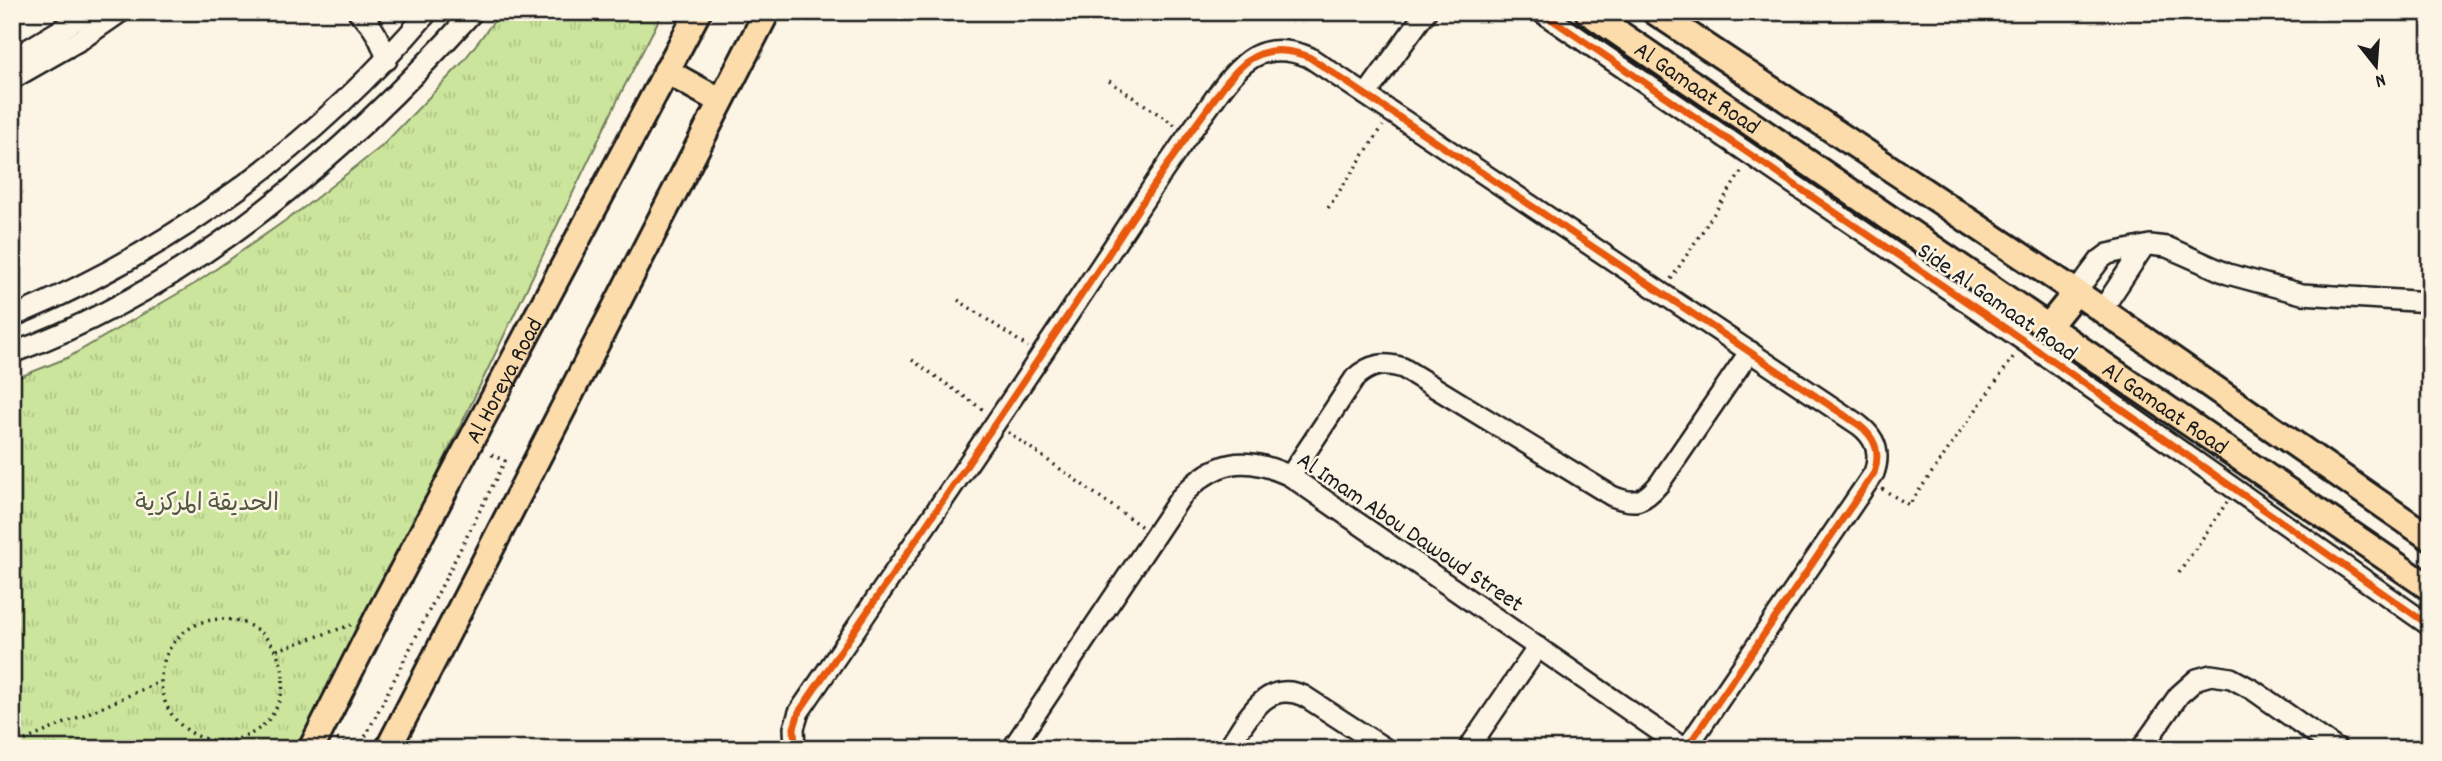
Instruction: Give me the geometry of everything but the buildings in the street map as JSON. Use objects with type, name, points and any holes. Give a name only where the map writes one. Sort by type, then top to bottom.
[{"type":"main road","name":"Al Horeya Road","points":[[311,749],[378,616],[698,12]]},
{"type":"main road","points":[[395,743],[767,12]]},
{"type":"main road","name":"Al Gamaat Road","points":[[1588,12],[2430,588]]},
{"type":"main road","name":"Al Gamaat Road","points":[[1655,12],[2076,292],[2430,538]]},
{"type":"main road","points":[[667,71],[720,101]]},
{"type":"main road","points":[[2047,328],[2076,292]]},
{"type":"street","points":[[12,79],[78,32],[90,12]]},
{"type":"street","points":[[12,59],[121,12]]},
{"type":"street","points":[[358,12],[368,20],[380,38],[387,60]]},
{"type":"street","points":[[12,317],[99,277],[191,223],[276,160],[387,60],[428,12]]},
{"type":"street","points":[[12,353],[98,315],[171,274],[239,228],[304,177],[366,123],[425,66],[473,12]]},
{"type":"street","points":[[1366,95],[1426,12]]},
{"type":"street","name":"Side Al Gamaat Road","points":[[1541,12],[2024,341],[2430,626]]},
{"type":"street","points":[[794,749],[794,728],[799,712],[997,422],[1188,134],[1243,65],[1256,55],[1274,50],[1292,51],[1309,57],[1750,351],[1868,432],[1875,441],[1877,463],[1868,481],[1686,749]]},
{"type":"street","points":[[2076,292],[2100,260],[2120,250],[2150,246],[2167,247],[2228,274],[2302,293],[2430,302]]},
{"type":"street","points":[[2102,310],[2143,248]]},
{"type":"street","points":[[1290,476],[1355,378],[1365,369],[1377,364],[1391,364],[1404,368],[1612,496],[1637,502],[1651,494],[1659,484],[1750,351]]},
{"type":"street","name":"Al Imam Abou Dawoud Street","points":[[1012,749],[1180,498],[1197,479],[1218,467],[1242,462],[1267,465],[1290,476],[1686,749]]},
{"type":"street","points":[[1468,749],[1538,647]]},
{"type":"street","points":[[2141,749],[2179,695],[2197,679],[2210,676],[2231,678],[2253,690],[2337,749]]},
{"type":"street","points":[[1227,749],[1266,696],[1279,691],[1293,691],[1386,749]]},
{"type":"path","points":[[1109,81],[1188,134]]},
{"type":"path","points":[[1328,208],[1392,113]]},
{"type":"path","points":[[1662,292],[1752,156]]},
{"type":"path","points":[[958,300],[1041,356]]},
{"type":"path","points":[[1868,481],[1909,505],[2024,341]]},
{"type":"path","points":[[912,360],[1155,536]]},
{"type":"path","points":[[359,749],[505,461],[470,444]]},
{"type":"path","points":[[2179,573],[2235,489]]},
{"type":"path","points":[[277,650],[378,616]]},
{"type":"path","points":[[223,618],[255,626],[277,650],[284,686],[270,721],[238,740],[201,738],[172,716],[160,682],[168,650],[191,626],[223,618]]},
{"type":"path","points":[[12,746],[160,682]]},
{"type":"path","points":[[2417,749],[2430,730]]},
{"type":"green space","name":"الحديقة المركزية","points":[[501,12],[663,12],[623,89],[303,749],[12,749],[12,380],[67,358],[196,283],[306,206],[382,146],[461,64]]},
{"type":"cycle path","points":[[1541,12],[2024,341],[2430,626]]},
{"type":"cycle path","points":[[795,749],[794,728],[799,712],[1177,151],[1239,68],[1260,54],[1276,51],[1309,57],[1859,425],[1870,435],[1877,452],[1874,473],[1686,749]]}]
